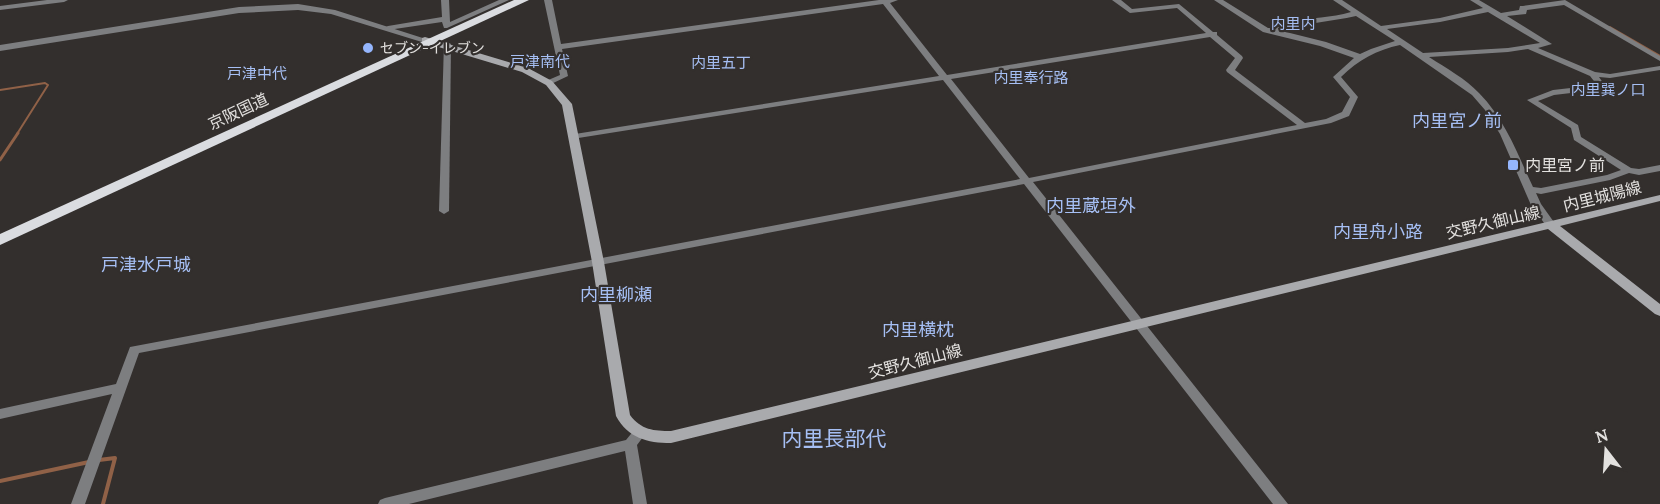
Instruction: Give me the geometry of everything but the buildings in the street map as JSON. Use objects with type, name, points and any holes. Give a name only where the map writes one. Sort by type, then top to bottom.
[{"type":"highway","name":"京阪国道","points":[[0,234],[435,42],[447,25],[514,0]]},
{"type":"highway","name":"京阪国道","points":[[0,240],[523,0]]},
{"type":"main road","points":[[435,42],[525,70],[549,83],[567,104],[598,262],[623,416],[630,428],[640,433]]},
{"type":"main road","name":"内里城陽線","points":[[1551,225],[1660,198]]},
{"type":"main road","name":"交野久御山線","points":[[640,433],[671,437],[1551,225],[1660,311]]},
{"type":"street","points":[[0,8],[64,0]]},
{"type":"street","points":[[445,0],[447,25]]},
{"type":"street","points":[[388,28],[447,25],[505,0]]},
{"type":"street","points":[[548,0],[564,76],[549,83]]},
{"type":"street","points":[[559,47],[894,0]]},
{"type":"street","points":[[1116,0],[1130,11],[1179,6],[1239,58],[1230,70],[1304,126]]},
{"type":"street","points":[[1218,0],[1266,30],[1323,44],[1360,57]]},
{"type":"street","points":[[1337,0],[1422,55],[1475,93],[1489,109],[1515,158],[1528,190],[1551,225]]},
{"type":"street","points":[[1422,55],[1548,44],[1474,0]]},
{"type":"street","points":[[884,1],[1281,504]]},
{"type":"street","points":[[1502,15],[1522,12],[1523,8],[1562,2],[1660,59]]},
{"type":"street","points":[[0,48],[238,10],[297,7],[332,12],[435,42],[444,211]]},
{"type":"street","points":[[1380,28],[1440,20],[1490,9]]},
{"type":"street","points":[[1274,31],[1294,24],[1335,19],[1357,13]]},
{"type":"street","points":[[575,136],[1214,34]]},
{"type":"street","points":[[78,504],[118,388],[134,350],[1026,181],[1328,121],[1346,114],[1354,97],[1352,91],[1337,77],[1347,65],[1379,47],[1401,42]]},
{"type":"street","points":[[1529,47],[1593,74],[1610,76],[1660,68]]},
{"type":"street","points":[[1593,74],[1602,87],[1553,93],[1531,100],[1575,128],[1577,138],[1628,170],[1639,172],[1660,168]]},
{"type":"street","points":[[1528,190],[1540,191],[1610,177],[1628,170]]},
{"type":"street","points":[[0,414],[118,388]]},
{"type":"street","points":[[385,504],[630,444],[640,433]]},
{"type":"street","points":[[630,444],[640,504]]},
{"type":"waterway","points":[[1610,27],[1660,56]]},
{"type":"waterway","points":[[0,90],[45,83],[48,85],[17,134]]},
{"type":"waterway","points":[[0,160],[18,133]]},
{"type":"waterway","points":[[99,460],[115,458],[103,504]]},
{"type":"waterway","points":[[0,481],[89,462]]},
{"type":"place","name":"セブン-イレブン","points":[[368,48]]},
{"type":"place","name":"内里宮ノ前","points":[[1513,165]]},
{"type":"district","name":"内里内","points":[[1293,23]]},
{"type":"district","name":"戸津南代","points":[[540,61]]},
{"type":"district","name":"内里五丁","points":[[721,62]]},
{"type":"district","name":"戸津中代","points":[[257,73]]},
{"type":"district","name":"内里奉行路","points":[[1031,77]]},
{"type":"district","name":"内里巽ノ口","points":[[1608,89]]},
{"type":"district","name":"内里宮ノ前","points":[[1457,120]]},
{"type":"district","name":"内里蔵垣外","points":[[1091,205]]},
{"type":"district","name":"内里舟小路","points":[[1378,231]]},
{"type":"district","name":"戸津水戸城","points":[[146,264]]},
{"type":"district","name":"内里柳瀬","points":[[616,294]]},
{"type":"district","name":"内里横枕","points":[[918,329]]},
{"type":"district","name":"内里長部代","points":[[834,438]]}]
